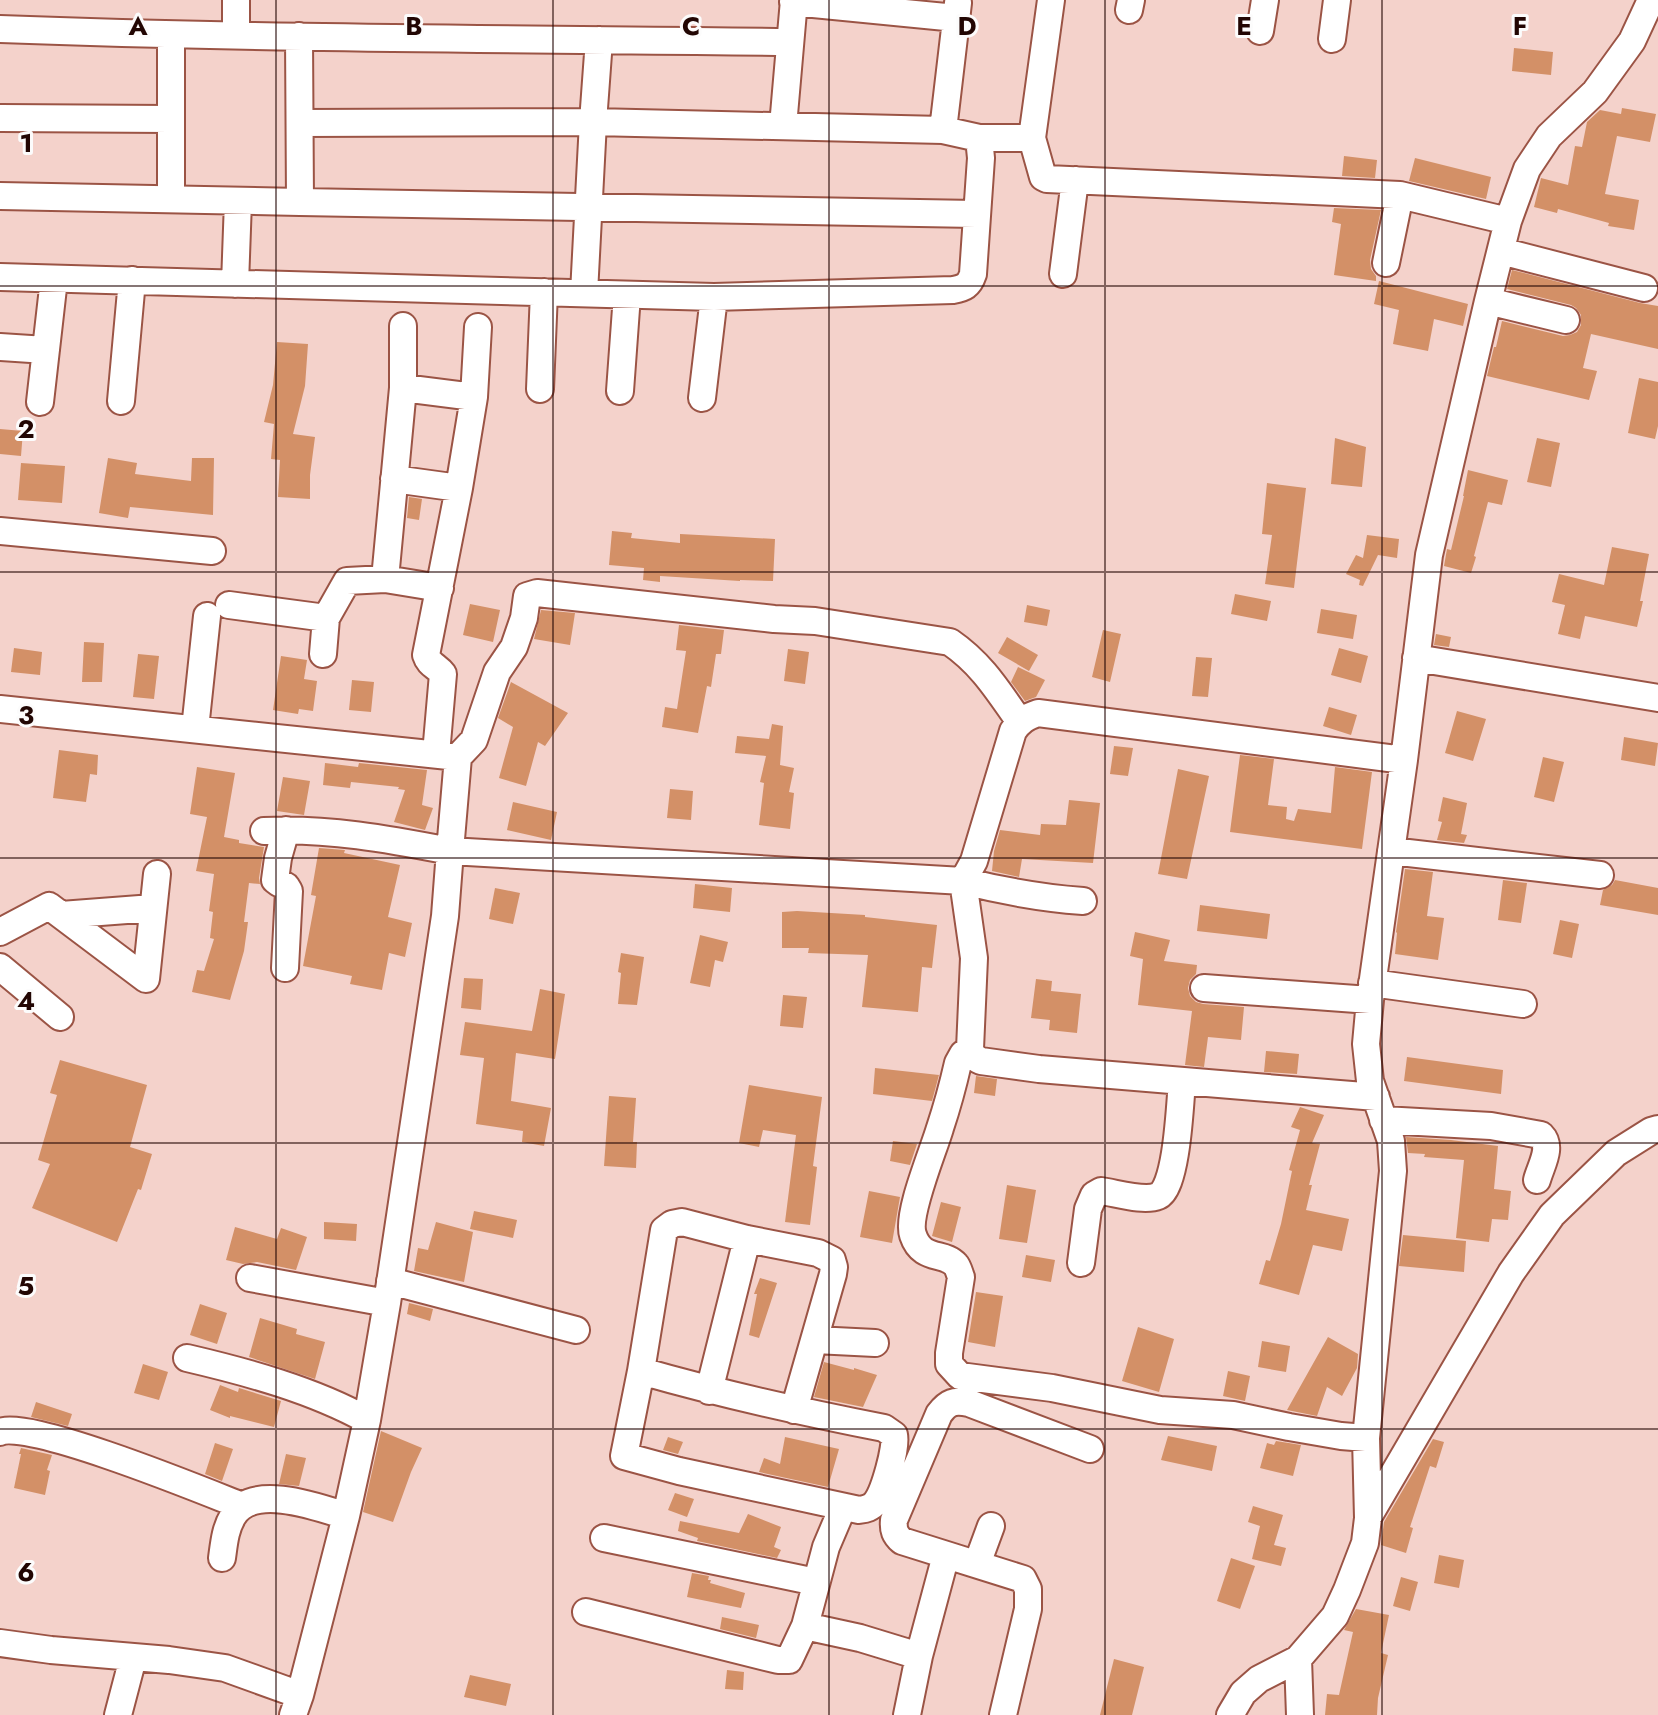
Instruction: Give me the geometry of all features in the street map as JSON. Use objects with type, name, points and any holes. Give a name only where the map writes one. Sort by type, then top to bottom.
[{"type":"street","points":[[236,0],[236,35]]},
{"type":"street","points":[[1051,0],[1032,138],[1043,177],[1047,179],[1400,195],[1508,221]]},
{"type":"street","points":[[1260,31],[1265,0]]},
{"type":"street","points":[[1332,39],[1337,0]]},
{"type":"street","points":[[1230,1715],[1243,1693],[1259,1679],[1298,1659],[1335,1616],[1365,1543],[1368,1518],[1366,1438],[1393,1171],[1391,1141],[1370,1081],[1366,1044],[1429,555],[1508,221],[1527,169],[1549,136],[1595,92],[1632,41],[1651,0]]},
{"type":"street","points":[[783,126],[793,1],[957,9],[943,130]]},
{"type":"street","points":[[0,29],[171,36],[790,42]]},
{"type":"street","points":[[171,36],[171,199]]},
{"type":"street","points":[[299,36],[300,202]]},
{"type":"street","points":[[584,293],[599,40]]},
{"type":"street","points":[[0,118],[170,119]]},
{"type":"street","points":[[301,123],[593,122],[943,130],[979,138],[1032,138]]},
{"type":"street","points":[[0,277],[714,297],[953,290],[966,287],[973,274],[981,158],[979,138]]},
{"type":"street","points":[[1063,274],[1075,180]]},
{"type":"street","points":[[1386,263],[1400,195]]},
{"type":"street","points":[[0,196],[976,214]]},
{"type":"street","points":[[235,284],[238,201]]},
{"type":"street","points":[[1501,251],[1644,288]]},
{"type":"street","points":[[40,402],[54,279]]},
{"type":"street","points":[[121,401],[132,280]]},
{"type":"street","points":[[540,389],[544,292]]},
{"type":"street","points":[[620,391],[627,295]]},
{"type":"street","points":[[702,398],[714,297]]},
{"type":"street","points":[[1488,301],[1566,320]]},
{"type":"street","points":[[385,579],[403,388],[403,326]]},
{"type":"street","points":[[0,1643],[225,1668],[296,1705],[346,1516],[367,1420],[445,916],[450,851],[443,674],[427,660],[426,655],[474,397],[478,327]]},
{"type":"street","points":[[0,347],[46,350]]},
{"type":"street","points":[[403,388],[474,397]]},
{"type":"street","points":[[394,479],[459,488]]},
{"type":"street","points":[[0,531],[212,551]]},
{"type":"street","points":[[323,654],[326,618],[347,581],[385,579],[440,588]]},
{"type":"street","points":[[0,709],[447,755],[474,740],[497,672],[514,647],[524,618],[527,596],[537,593],[815,621],[950,642],[981,667],[1020,722]]},
{"type":"street","points":[[195,729],[218,610],[326,618]]},
{"type":"street","points":[[1416,658],[1658,698]]},
{"type":"street","points":[[1404,760],[1038,713],[1020,722],[1013,731],[974,861],[963,881],[974,958],[970,1049],[972,1055],[981,1061],[1182,1081],[1380,1108],[1541,1135],[1548,1145],[1537,1180]]},
{"type":"street","points":[[285,968],[289,891],[286,886],[276,882],[275,830],[342,832],[450,851],[963,881],[1006,892],[1083,901]]},
{"type":"street","points":[[1391,851],[1600,875]]},
{"type":"street","points":[[0,932],[49,906],[146,979],[157,874]]},
{"type":"street","points":[[61,915],[153,908]]},
{"type":"street","points":[[0,967],[60,1017]]},
{"type":"street","points":[[1204,988],[1371,992],[1523,1004]]},
{"type":"street","points":[[970,1049],[958,1063],[918,1195],[911,1231],[917,1244],[927,1254],[947,1259],[957,1266],[961,1277],[949,1353],[949,1364],[960,1376],[1052,1388],[1160,1410],[1233,1415],[1366,1438]]},
{"type":"street","points":[[1081,1263],[1088,1209],[1094,1195],[1101,1191],[1151,1198],[1161,1195],[1167,1187],[1173,1164],[1182,1081]]},
{"type":"street","points":[[1368,1518],[1511,1273],[1552,1215],[1616,1153],[1658,1129]]},
{"type":"street","points":[[641,1371],[709,1391],[794,1410],[884,1428],[894,1435],[895,1446],[874,1505],[859,1510],[843,1507],[624,1456],[664,1230],[682,1222],[818,1253],[832,1260],[833,1274],[794,1410]]},
{"type":"street","points":[[709,1391],[747,1239]]},
{"type":"street","points":[[250,1278],[389,1292],[576,1330]]},
{"type":"street","points":[[815,1340],[875,1343]]},
{"type":"street","points":[[187,1358],[338,1404],[367,1420]]},
{"type":"street","points":[[1003,1715],[1028,1609],[1028,1589],[1023,1579],[902,1541],[893,1529],[894,1520],[946,1404],[959,1401],[969,1403],[1090,1449]]},
{"type":"street","points":[[0,1432],[5,1429],[24,1430],[82,1447],[242,1506]]},
{"type":"street","points":[[222,1558],[225,1535],[233,1515],[255,1500],[305,1503],[346,1516]]},
{"type":"street","points":[[586,1612],[787,1661],[792,1657],[805,1626],[826,1547],[843,1507]]},
{"type":"street","points":[[977,1564],[991,1526]]},
{"type":"street","points":[[604,1538],[816,1582]]},
{"type":"street","points":[[907,1715],[946,1555]]},
{"type":"street","points":[[805,1626],[919,1656]]},
{"type":"street","points":[[118,1715],[133,1658]]},
{"type":"street","points":[[1298,1659],[1300,1715]]},
{"type":"building","points":[[1514,48],[1553,52],[1551,75],[1512,71]]},
{"type":"building","points":[[1622,108],[1656,114],[1650,142],[1617,136],[1605,194],[1639,200],[1634,230],[1608,226],[1609,223],[1558,209],[1557,213],[1534,207],[1541,178],[1568,185],[1575,146],[1582,147],[1587,122],[1600,110],[1621,114]]},
{"type":"building","points":[[1344,156],[1377,160],[1375,178],[1342,176]]},
{"type":"building","points":[[1415,158],[1491,177],[1486,199],[1409,181]]},
{"type":"building","points":[[1334,208],[1381,210],[1370,260],[1376,281],[1334,275],[1341,224],[1332,222]]},
{"type":"building","points":[[1512,270],[1658,306],[1658,349],[1591,334],[1583,368],[1597,371],[1589,400],[1487,376],[1502,321],[1563,336],[1577,332],[1581,325],[1581,315],[1571,305],[1507,289]]},
{"type":"building","points":[[1379,281],[1468,304],[1463,326],[1434,319],[1428,351],[1393,344],[1399,310],[1374,304]]},
{"type":"building","points":[[277,342],[308,344],[305,386],[293,434],[315,437],[310,499],[278,497],[280,460],[271,459],[274,424],[264,422],[273,385]]},
{"type":"building","points":[[1639,378],[1658,382],[1655,439],[1628,433]]},
{"type":"building","points":[[0,429],[23,431],[21,456],[0,454]]},
{"type":"building","points":[[1335,438],[1366,447],[1362,487],[1331,484]]},
{"type":"building","points":[[1537,438],[1560,443],[1551,487],[1527,482]]},
{"type":"building","points":[[108,458],[137,463],[135,474],[191,481],[192,458],[214,458],[213,515],[130,507],[128,518],[99,513]]},
{"type":"building","points":[[21,463],[65,466],[62,503],[18,500]]},
{"type":"building","points":[[1468,470],[1508,480],[1502,505],[1488,502],[1471,573],[1444,566],[1447,549],[1451,550]]},
{"type":"building","points":[[1267,483],[1306,488],[1294,588],[1265,584],[1272,535],[1262,534]]},
{"type":"building","points":[[409,497],[422,499],[419,520],[407,518]]},
{"type":"building","points":[[612,531],[632,533],[631,538],[680,543],[680,534],[775,539],[773,581],[660,576],[660,582],[643,580],[644,568],[609,565]]},
{"type":"building","points":[[1367,535],[1399,539],[1397,558],[1378,555],[1363,586],[1359,585],[1360,580],[1346,574],[1356,555],[1363,558]]},
{"type":"building","points":[[1612,547],[1649,554],[1637,627],[1585,616],[1580,639],[1558,634],[1565,605],[1552,602],[1559,574],[1604,585]]},
{"type":"building","points":[[1235,594],[1271,601],[1267,621],[1231,614]]},
{"type":"building","points":[[470,604],[500,610],[493,642],[463,635]]},
{"type":"building","points":[[1027,605],[1050,610],[1047,626],[1024,622]]},
{"type":"building","points":[[1321,609],[1357,615],[1353,639],[1317,633]]},
{"type":"building","points":[[541,610],[575,613],[570,645],[534,639]]},
{"type":"building","points":[[679,625],[724,630],[721,654],[716,654],[711,687],[707,686],[698,733],[662,727],[665,707],[677,709],[686,651],[676,650]]},
{"type":"building","points":[[1103,630],[1121,634],[1110,682],[1092,677]]},
{"type":"building","points":[[1436,634],[1451,637],[1449,647],[1434,645]]},
{"type":"building","points":[[1007,637],[1038,655],[1029,671],[998,653]]},
{"type":"building","points":[[84,642],[104,643],[102,682],[82,682]]},
{"type":"building","points":[[14,648],[42,652],[40,675],[11,672]]},
{"type":"building","points":[[1339,648],[1368,656],[1361,683],[1331,675]]},
{"type":"building","points":[[788,649],[809,652],[805,684],[784,681]]},
{"type":"building","points":[[138,654],[159,656],[154,699],[133,697]]},
{"type":"building","points":[[281,656],[307,660],[304,679],[317,681],[313,711],[299,709],[298,714],[273,710]]},
{"type":"building","points":[[1196,657],[1212,658],[1208,697],[1192,696]]},
{"type":"building","points":[[1018,667],[1045,680],[1036,697],[1025,701],[1011,682]]},
{"type":"building","points":[[352,680],[374,682],[371,712],[349,710]]},
{"type":"building","points":[[511,682],[568,713],[545,746],[538,742],[526,786],[499,778],[513,727],[498,718]]},
{"type":"building","points":[[1329,707],[1357,715],[1351,735],[1323,726]]},
{"type":"building","points":[[1457,711],[1486,719],[1473,761],[1445,753]]},
{"type":"building","points":[[772,724],[783,726],[780,765],[794,768],[789,792],[794,793],[790,829],[759,825],[764,783],[760,782],[766,756],[735,753],[737,736],[769,739]]},
{"type":"building","points":[[1624,737],[1658,743],[1655,766],[1621,760]]},
{"type":"building","points":[[1114,746],[1133,748],[1128,776],[1110,774]]},
{"type":"building","points":[[59,750],[98,755],[97,775],[90,774],[86,802],[53,798]]},
{"type":"building","points":[[1240,755],[1274,759],[1268,805],[1287,807],[1286,819],[1294,821],[1298,809],[1331,813],[1335,767],[1372,772],[1362,849],[1230,832]]},
{"type":"building","points":[[1543,757],[1564,762],[1554,802],[1534,797]]},
{"type":"building","points":[[325,763],[427,770],[422,805],[433,808],[425,830],[394,822],[405,790],[351,782],[350,788],[323,785]]},
{"type":"building","points":[[197,767],[235,773],[224,837],[264,847],[260,884],[249,883],[244,951],[230,1000],[192,992],[197,970],[204,971],[214,939],[210,938],[213,912],[209,911],[214,874],[196,871],[207,817],[190,814]]},
{"type":"building","points":[[1178,769],[1209,776],[1187,879],[1158,874]]},
{"type":"building","points":[[283,777],[310,781],[304,815],[277,811]]},
{"type":"building","points":[[670,789],[693,791],[691,820],[667,818]]},
{"type":"building","points":[[1443,797],[1467,803],[1461,834],[1467,835],[1464,843],[1437,840],[1442,822],[1438,821]]},
{"type":"building","points":[[1069,800],[1100,803],[1093,863],[1022,859],[1019,877],[992,871],[1000,830],[1040,835],[1041,824],[1066,825]]},
{"type":"building","points":[[513,802],[557,812],[551,840],[507,830]]},
{"type":"building","points":[[319,848],[345,850],[344,853],[400,865],[388,917],[412,923],[405,957],[389,953],[382,990],[350,984],[352,976],[303,966],[316,896],[311,895]]},
{"type":"building","points":[[1405,869],[1433,872],[1427,916],[1444,918],[1438,960],[1395,954]]},
{"type":"building","points":[[1503,880],[1527,883],[1521,923],[1498,920]]},
{"type":"building","points":[[1615,880],[1658,888],[1658,915],[1600,905],[1603,890]]},
{"type":"building","points":[[695,884],[732,888],[730,912],[693,908]]},
{"type":"building","points":[[495,888],[520,893],[513,924],[489,919]]},
{"type":"building","points":[[1200,905],[1270,914],[1267,939],[1197,931]]},
{"type":"building","points":[[782,912],[865,915],[937,925],[932,968],[922,967],[918,1012],[862,1007],[868,955],[808,953],[809,948],[782,948]]},
{"type":"building","points":[[1560,920],[1579,924],[1572,958],[1553,954]]},
{"type":"building","points":[[1135,932],[1170,940],[1164,961],[1197,965],[1188,988],[1196,1002],[1244,1007],[1241,1040],[1208,1037],[1204,1067],[1185,1065],[1192,1011],[1138,1005],[1143,959],[1130,956]]},
{"type":"building","points":[[700,935],[728,942],[723,962],[715,960],[710,987],[690,983]]},
{"type":"building","points":[[621,953],[644,957],[637,1005],[618,1004]]},
{"type":"building","points":[[464,978],[483,979],[481,1010],[461,1008]]},
{"type":"building","points":[[1036,979],[1052,981],[1051,991],[1081,994],[1077,1033],[1049,1030],[1050,1020],[1031,1018]]},
{"type":"building","points":[[540,989],[565,994],[555,1059],[516,1053],[511,1101],[551,1108],[544,1146],[522,1142],[523,1131],[476,1124],[484,1058],[460,1055],[465,1022],[532,1031]]},
{"type":"building","points":[[783,995],[807,997],[803,1028],[780,1026]]},
{"type":"building","points":[[1266,1051],[1299,1054],[1297,1074],[1264,1072]]},
{"type":"building","points":[[1407,1057],[1503,1070],[1501,1094],[1404,1081]]},
{"type":"building","points":[[60,1060],[147,1085],[130,1147],[152,1154],[141,1190],[138,1189],[117,1242],[32,1208],[50,1164],[38,1160],[57,1095],[50,1093]]},
{"type":"building","points":[[875,1068],[939,1075],[932,1101],[873,1094]]},
{"type":"building","points":[[976,1076],[997,1079],[995,1096],[974,1093]]},
{"type":"building","points":[[749,1085],[822,1097],[813,1166],[817,1167],[810,1225],[785,1222],[796,1135],[763,1130],[759,1147],[739,1143]]},
{"type":"building","points":[[609,1096],[636,1098],[633,1142],[637,1142],[636,1168],[604,1166]]},
{"type":"building","points":[[1300,1107],[1324,1115],[1312,1143],[1320,1144],[1306,1210],[1349,1219],[1342,1251],[1313,1245],[1299,1295],[1259,1284],[1266,1260],[1270,1261],[1281,1224],[1292,1171],[1289,1170],[1300,1130],[1291,1127]]},
{"type":"building","points":[[1406,1137],[1498,1146],[1494,1189],[1511,1191],[1508,1220],[1492,1219],[1489,1242],[1456,1238],[1464,1160],[1408,1153]]},
{"type":"building","points":[[893,1141],[917,1144],[910,1165],[890,1161]]},
{"type":"building","points":[[1007,1185],[1036,1190],[1027,1243],[999,1239]]},
{"type":"building","points":[[869,1191],[900,1197],[892,1243],[860,1237]]},
{"type":"building","points":[[941,1202],[961,1207],[952,1242],[932,1236]]},
{"type":"building","points":[[474,1211],[517,1220],[513,1238],[470,1229]]},
{"type":"building","points":[[324,1222],[357,1224],[356,1241],[324,1239]]},
{"type":"building","points":[[436,1222],[473,1232],[464,1282],[414,1271],[418,1248],[428,1250]]},
{"type":"building","points":[[235,1227],[277,1239],[281,1228],[307,1237],[296,1270],[257,1262],[243,1264],[226,1260]]},
{"type":"building","points":[[1403,1235],[1466,1241],[1464,1272],[1399,1266]]},
{"type":"building","points":[[1026,1255],[1055,1260],[1051,1282],[1022,1277]]},
{"type":"building","points":[[760,1278],[777,1283],[759,1338],[749,1335],[757,1294],[754,1294]]},
{"type":"building","points":[[976,1292],[1003,1296],[995,1347],[968,1342]]},
{"type":"building","points":[[409,1303],[433,1309],[430,1321],[407,1314]]},
{"type":"building","points":[[200,1304],[227,1313],[217,1344],[190,1335]]},
{"type":"building","points":[[260,1318],[297,1329],[296,1334],[325,1342],[315,1379],[249,1357]]},
{"type":"building","points":[[1138,1327],[1174,1339],[1159,1392],[1122,1381]]},
{"type":"building","points":[[1328,1337],[1358,1354],[1357,1368],[1342,1396],[1327,1387],[1317,1416],[1287,1410]]},
{"type":"building","points":[[1262,1341],[1290,1346],[1286,1372],[1258,1367]]},
{"type":"building","points":[[824,1362],[877,1375],[863,1407],[814,1397]]},
{"type":"building","points":[[143,1364],[168,1372],[159,1400],[134,1393]]},
{"type":"building","points":[[1228,1371],[1250,1376],[1245,1401],[1223,1396]]},
{"type":"building","points":[[220,1385],[281,1401],[274,1427],[230,1418],[210,1410]]},
{"type":"building","points":[[36,1402],[72,1414],[68,1426],[31,1417]]},
{"type":"building","points":[[381,1431],[422,1448],[393,1522],[363,1512]]},
{"type":"building","points":[[1168,1436],[1217,1446],[1212,1471],[1161,1460]]},
{"type":"building","points":[[668,1437],[683,1442],[678,1454],[663,1450]]},
{"type":"building","points":[[785,1437],[839,1449],[828,1487],[759,1472],[764,1458],[780,1464]]},
{"type":"building","points":[[1433,1439],[1444,1442],[1436,1468],[1430,1466],[1410,1527],[1413,1528],[1406,1553],[1381,1545],[1384,1522]]},
{"type":"building","points":[[1276,1441],[1301,1445],[1293,1476],[1260,1468],[1267,1443],[1274,1445]]},
{"type":"building","points":[[215,1443],[233,1449],[222,1481],[205,1474]]},
{"type":"building","points":[[21,1448],[52,1455],[45,1495],[14,1488]]},
{"type":"building","points":[[286,1454],[306,1458],[299,1486],[279,1484]]},
{"type":"building","points":[[675,1493],[694,1499],[687,1517],[668,1510]]},
{"type":"building","points":[[1253,1506],[1283,1515],[1274,1545],[1286,1548],[1281,1566],[1252,1559],[1260,1526],[1248,1522]]},
{"type":"building","points":[[748,1514],[781,1527],[774,1547],[781,1550],[777,1558],[697,1541],[698,1538],[678,1531],[680,1521],[739,1533]]},
{"type":"building","points":[[1439,1555],[1464,1560],[1459,1588],[1434,1583]]},
{"type":"building","points":[[1231,1558],[1255,1566],[1240,1609],[1217,1601]]},
{"type":"building","points":[[692,1573],[709,1576],[710,1583],[745,1593],[741,1608],[687,1597]]},
{"type":"building","points":[[1401,1577],[1418,1582],[1410,1611],[1393,1606]]},
{"type":"building","points":[[1356,1609],[1389,1615],[1381,1653],[1388,1655],[1377,1715],[1325,1715],[1327,1694],[1339,1695],[1353,1632],[1344,1630]]},
{"type":"building","points":[[722,1617],[759,1625],[756,1638],[720,1629]]},
{"type":"building","points":[[1114,1659],[1144,1667],[1132,1715],[1100,1715]]},
{"type":"building","points":[[727,1670],[744,1672],[743,1690],[725,1689]]},
{"type":"building","points":[[470,1675],[511,1684],[506,1706],[464,1697]]}]
